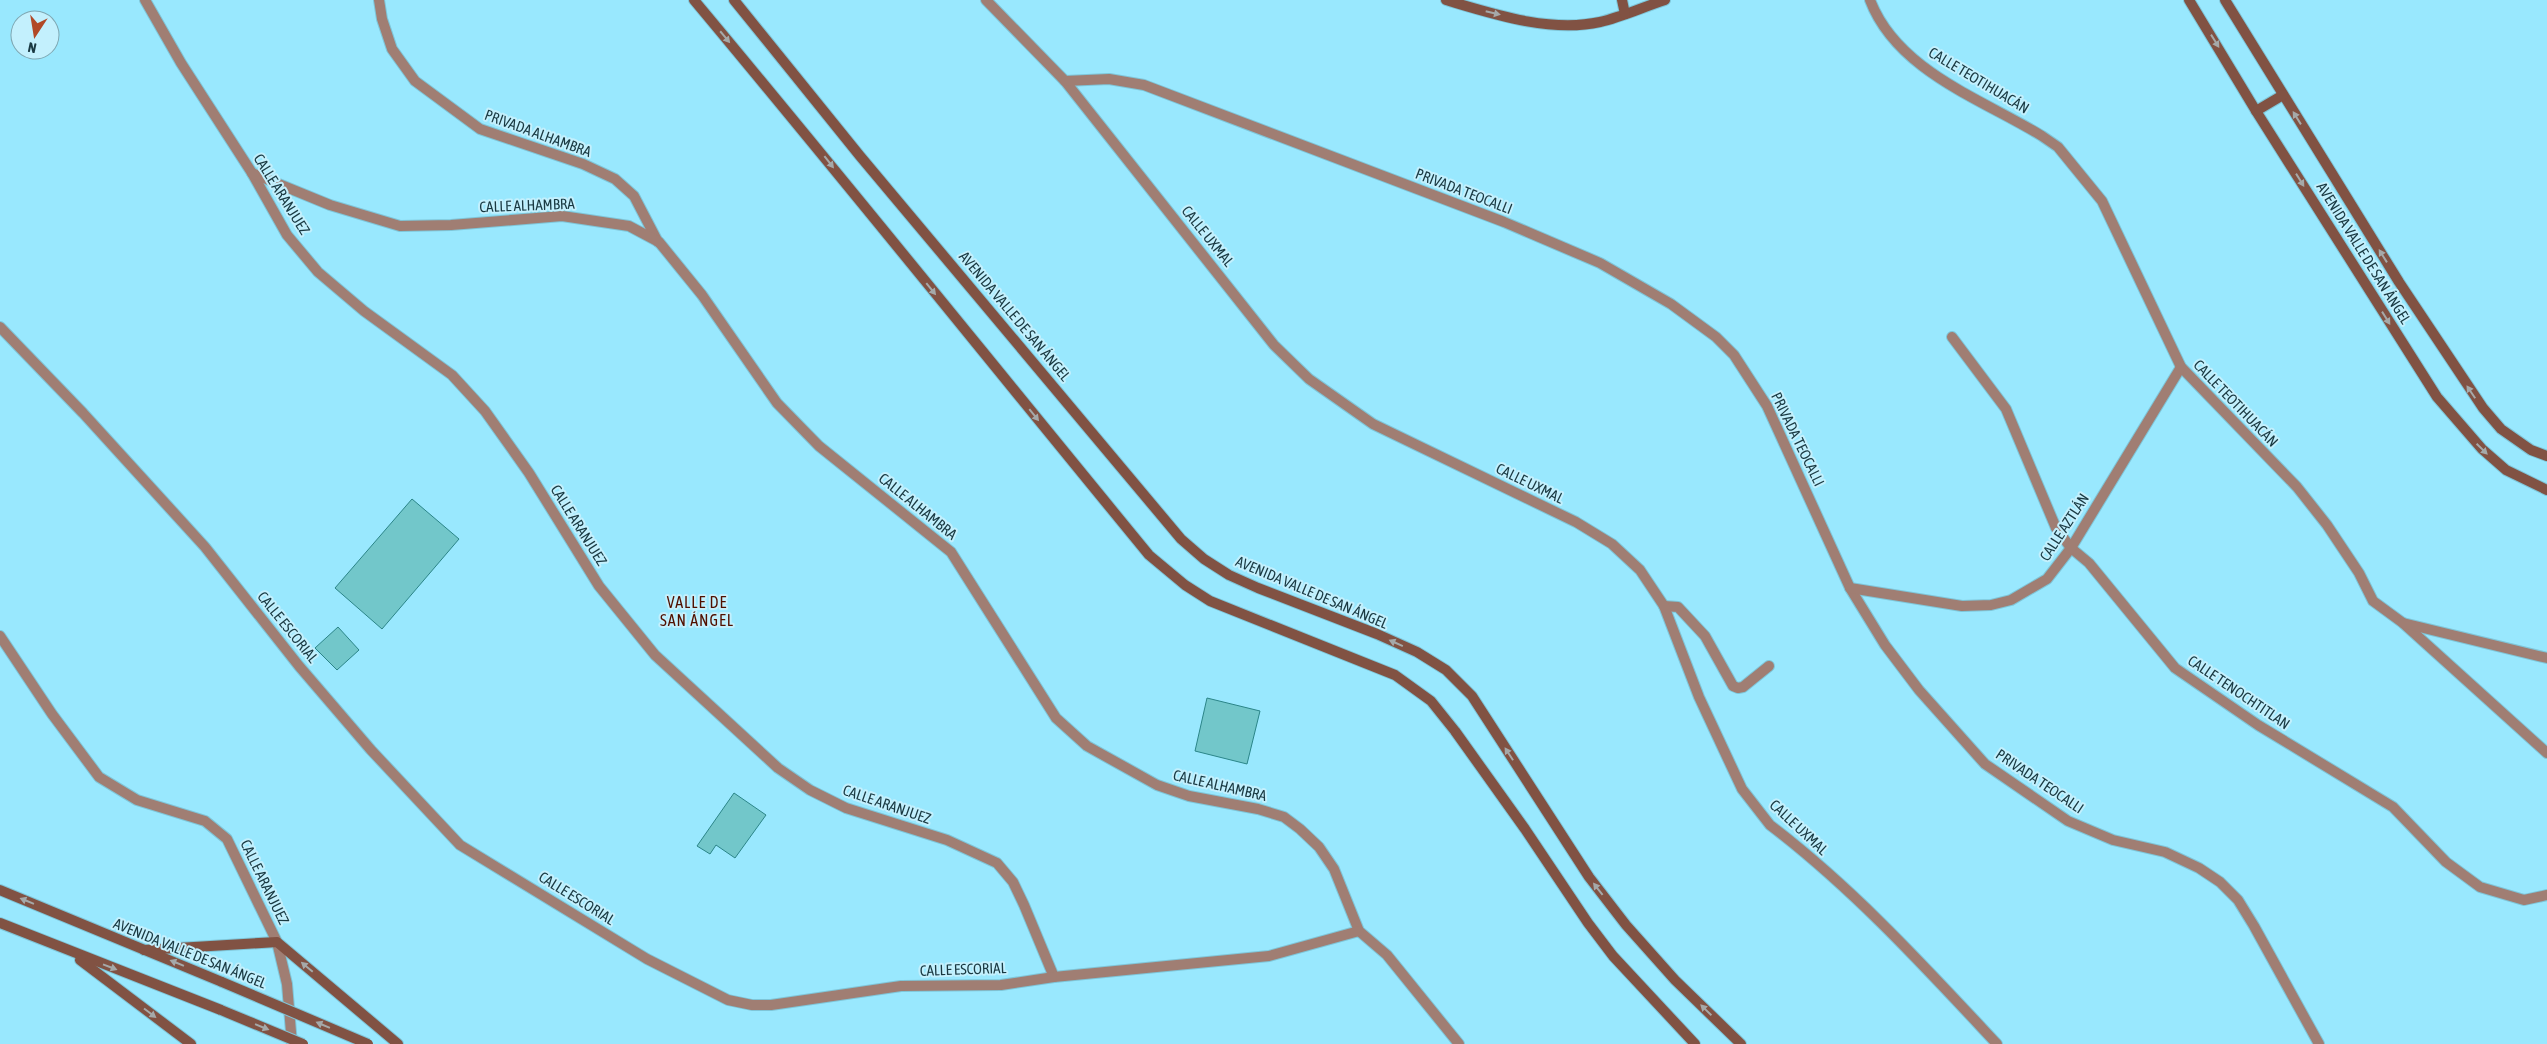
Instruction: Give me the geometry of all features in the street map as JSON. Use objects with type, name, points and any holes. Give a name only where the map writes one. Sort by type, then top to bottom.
[{"type":"street","name":"CALLE ARANJUEZ","points":[[145,0],[181,63],[252,174],[287,235],[318,272],[364,311],[452,376],[485,411],[534,481],[599,586],[655,655],[778,768],[810,790],[846,808],[947,840],[997,863],[1012,882],[1024,905],[1054,977]]},
{"type":"street","name":"PRIVADA ALHAMBRA","points":[[379,0],[382,19],[392,49],[416,81],[480,129],[583,164],[614,179],[634,196],[658,242]]},
{"type":"street","points":[[694,0],[826,157],[1149,555],[1186,585],[1210,601],[1395,675],[1431,700],[1525,829],[1588,924],[1613,956],[1695,1044]]},
{"type":"street","name":"AVENIDA VALLE DE SAN ÁNGEL","points":[[734,0],[860,156],[1181,539],[1204,559],[1229,575],[1377,634],[1417,652],[1446,670],[1472,696],[1590,877],[1626,925],[1675,980],[1742,1044]]},
{"type":"street","name":"CALLE UXMAL","points":[[986,0],[1065,81],[1274,345],[1309,379],[1373,424],[1400,439],[1464,466],[1576,522],[1612,544],[1640,570],[1664,606],[1699,697],[1742,789],[1756,808],[1770,825],[1872,912],[1950,991],[1997,1044]]},
{"type":"street","points":[[1446,0],[1532,22],[1556,24],[1598,22],[1665,0]]},
{"type":"street","points":[[1622,0],[1625,14]]},
{"type":"street","name":"CALLE TEOTIHUACÁN","points":[[1870,0],[1892,38],[1907,53],[1940,78],[2058,147],[2102,201],[2181,367],[2297,487],[2327,525],[2359,573],[2373,601],[2403,624],[2547,753]]},
{"type":"street","name":"AVENIDA VALLE DE SAN ÁNGEL","points":[[2190,0],[2256,111],[2437,397],[2482,449],[2506,470],[2547,490]]},
{"type":"street","name":"AVENIDA VALLE DE SAN ÁNGEL","points":[[2225,0],[2399,282],[2483,408],[2501,429],[2531,450],[2547,456]]},
{"type":"street","name":"PRIVADA TEOCALLI","points":[[1065,81],[1109,79],[1144,85],[1504,222],[1600,263],[1672,304],[1716,337],[1734,355],[1767,406],[1850,588],[1885,645],[1918,690],[1985,764],[2068,821],[2113,840],[2165,852],[2199,868],[2220,882],[2238,900],[2254,926],[2319,1044]]},
{"type":"street","points":[[2256,111],[2283,96]]},
{"type":"street","name":"CALLE ALHAMBRA","points":[[252,174],[330,204],[400,226],[451,225],[562,216],[629,226],[658,242],[702,295],[777,403],[819,446],[951,552],[1056,718],[1087,746],[1157,785],[1189,796],[1258,809],[1284,817],[1318,847],[1334,869],[1358,931],[1387,955],[1459,1044]]},
{"type":"street","name":"CALLE ESCORIAL","points":[[0,327],[83,413],[205,547],[341,715],[431,817],[460,845],[647,959],[728,1000],[752,1005],[771,1005],[902,986],[1001,985],[1054,977],[1269,956],[1358,931]]},
{"type":"street","name":"CALLE TENOCHTITLAN","points":[[1952,337],[2006,409],[2056,528],[2071,548],[2089,563],[2175,668],[2258,724],[2393,806],[2446,862],[2480,888],[2524,900],[2547,895]]},
{"type":"street","name":"CALLE AZTLÁN","points":[[1850,588],[1962,606],[1991,605],[2010,600],[2047,579],[2071,548],[2181,367]]},
{"type":"street","points":[[1664,606],[1678,608],[1705,636],[1733,686],[1744,688],[1769,666]]},
{"type":"street","points":[[2403,624],[2432,629],[2547,658]]},
{"type":"street","name":"CALLE ARANJUEZ","points":[[0,636],[52,714],[99,776],[137,800],[206,821],[227,839],[277,942],[287,984],[292,1044]]},
{"type":"street","name":"AVENIDA VALLE DE SAN ÁNGEL","points":[[0,890],[368,1044]]},
{"type":"street","points":[[0,923],[303,1044]]},
{"type":"street","points":[[144,950],[277,942],[398,1044]]},
{"type":"street","points":[[70,952],[191,1044]]},
{"type":"building","points":[[412,499],[459,539],[382,629],[335,588]]},
{"type":"building","points":[[338,627],[359,650],[337,670],[315,648]]},
{"type":"building","points":[[1207,698],[1260,711],[1247,764],[1195,751]]},
{"type":"building","points":[[734,793],[766,815],[735,858],[716,845],[710,854],[697,846]]},
{"type":"district","name":"VALLE DE SAN ÁNGEL","points":[[697,611]]}]
